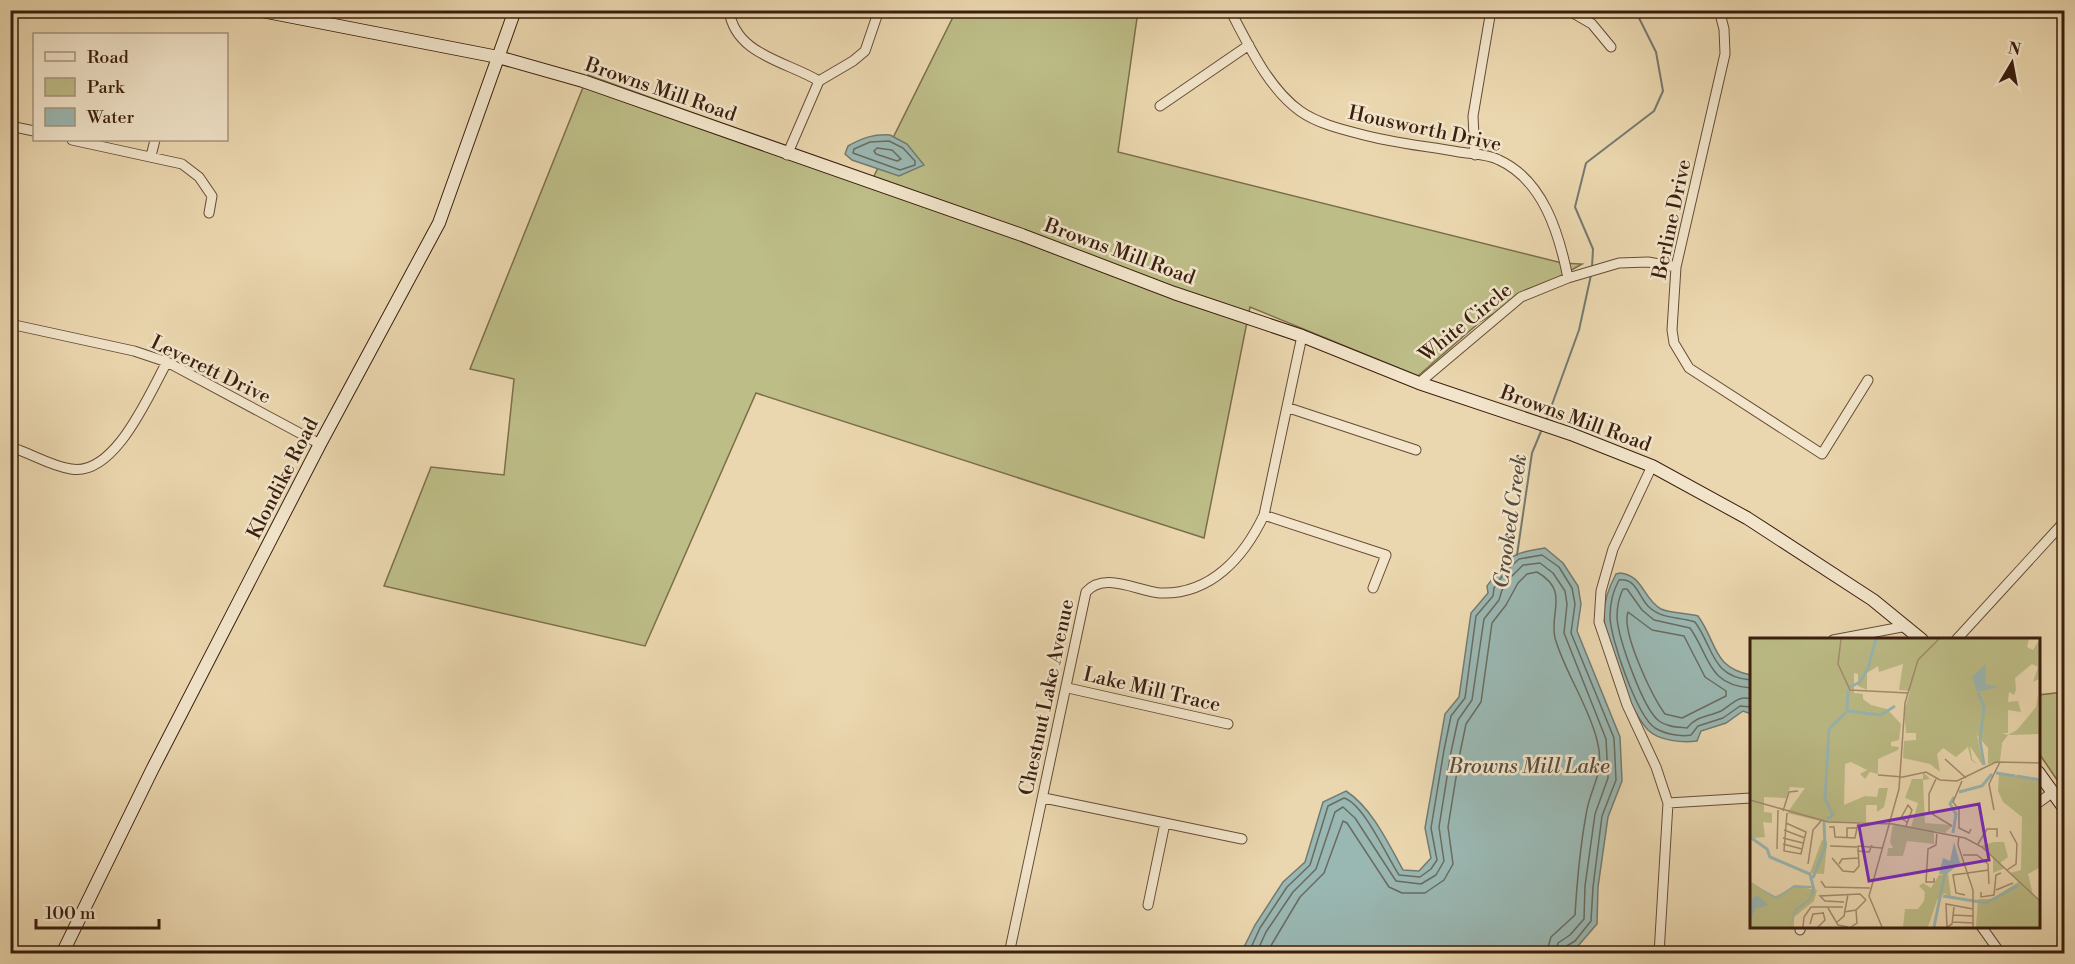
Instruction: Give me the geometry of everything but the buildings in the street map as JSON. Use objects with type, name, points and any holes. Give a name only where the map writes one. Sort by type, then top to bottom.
[{"type":"main road","name":"Browns Mill Road","points":[[257,10],[498,57],[628,96],[787,155],[1302,336],[1419,383],[1570,434],[1652,466],[1747,518],[1833,573],[1907,626],[1920,638]]},
{"type":"main road","name":"Klondike Road","points":[[62,954],[152,770],[320,444],[439,223],[515,10]]},
{"type":"main road","points":[[2039,774],[2064,807]]},
{"type":"street","points":[[787,155],[819,81],[853,61],[864,51],[879,10]]},
{"type":"street","name":"Housworth Drive","points":[[1230,10],[1248,45],[1284,96],[1301,111],[1318,121],[1373,138],[1497,158],[1530,181],[1557,235],[1568,278]]},
{"type":"street","points":[[1475,154],[1473,116],[1491,10]]},
{"type":"street","points":[[1568,10],[1592,24],[1611,47]]},
{"type":"street","name":"Berline Drive","points":[[1719,10],[1724,29],[1725,54],[1676,267],[1672,330],[1674,343],[1689,368],[1822,454],[1868,380]]},
{"type":"street","points":[[720,21],[729,14],[735,31],[755,51],[819,81]]},
{"type":"street","points":[[1161,106],[1248,45]]},
{"type":"street","points":[[10,126],[33,131]]},
{"type":"street","points":[[77,141],[182,164],[199,177],[212,196],[209,213]]},
{"type":"street","points":[[151,156],[155,141]]},
{"type":"street","name":"White Circle","points":[[1419,383],[1521,297],[1568,278],[1619,263],[1648,262],[1676,267]]},
{"type":"street","name":"Leverett Drive","points":[[10,324],[134,351],[167,362],[320,444]]},
{"type":"street","name":"Chestnut Lake Avenue","points":[[1009,954],[1068,688],[1086,592],[1092,585],[1106,582],[1159,593],[1178,592],[1210,580],[1240,557],[1252,542],[1264,515],[1289,408],[1302,336]]},
{"type":"street","points":[[10,447],[71,469],[91,469],[110,455],[134,422],[167,362]]},
{"type":"street","points":[[1289,408],[1416,450]]},
{"type":"street","points":[[1652,466],[1614,549],[1601,591],[1599,622],[1627,705],[1656,767],[1668,803],[1659,954]]},
{"type":"street","points":[[1264,515],[1386,555],[1373,588]]},
{"type":"street","points":[[1958,638],[2064,522]]},
{"type":"street","points":[[1844,638],[1907,626]]},
{"type":"street","name":"Lake Mill Trace","points":[[1068,688],[1228,724]]},
{"type":"street","points":[[2039,802],[2053,792]]},
{"type":"street","points":[[1044,798],[1242,839]]},
{"type":"street","points":[[1668,803],[1750,798]]},
{"type":"street","points":[[1148,905],[1166,823]]},
{"type":"street","points":[[1982,928],[2001,954]]},
{"type":"green space","points":[[956,11],[1138,11],[1118,152],[1562,263],[1582,264],[1481,321],[1418,376],[1250,307],[1204,538],[756,393],[645,646],[384,586],[431,467],[504,475],[514,379],[470,369],[588,75],[873,178]]},
{"type":"green space","points":[[2064,692],[2064,790],[2039,753],[2039,695]]},
{"type":"water","points":[[890,135],[907,144],[924,165],[899,176],[852,160],[845,154],[848,146],[858,141],[873,136]]},
{"type":"water","name":"Browns Mill Lake","points":[[1545,548],[1563,563],[1578,586],[1581,604],[1577,631],[1620,737],[1622,781],[1608,817],[1598,887],[1597,924],[1578,946],[1564,953],[1241,953],[1255,925],[1283,882],[1305,862],[1323,802],[1346,791],[1355,798],[1372,816],[1403,870],[1419,871],[1431,858],[1425,828],[1445,714],[1459,697],[1471,613],[1488,593],[1487,586],[1511,558],[1524,552]]},
{"type":"water","points":[[1620,573],[1634,578],[1655,605],[1661,609],[1698,616],[1722,660],[1738,671],[1750,675],[1750,714],[1743,711],[1726,723],[1701,731],[1697,741],[1671,740],[1658,737],[1648,730],[1626,693],[1606,631],[1604,613],[1609,590],[1616,574]]},
{"type":"waterway","name":"Crooked Creek","points":[[1592,267],[1593,249],[1575,207],[1586,163],[1654,111],[1663,91],[1656,52],[1635,10]]},
{"type":"waterway","name":"Crooked Creek","points":[[1546,421],[1579,330],[1591,275]]},
{"type":"waterway","name":"Crooked Creek","points":[[1517,555],[1532,453],[1542,429]]}]
